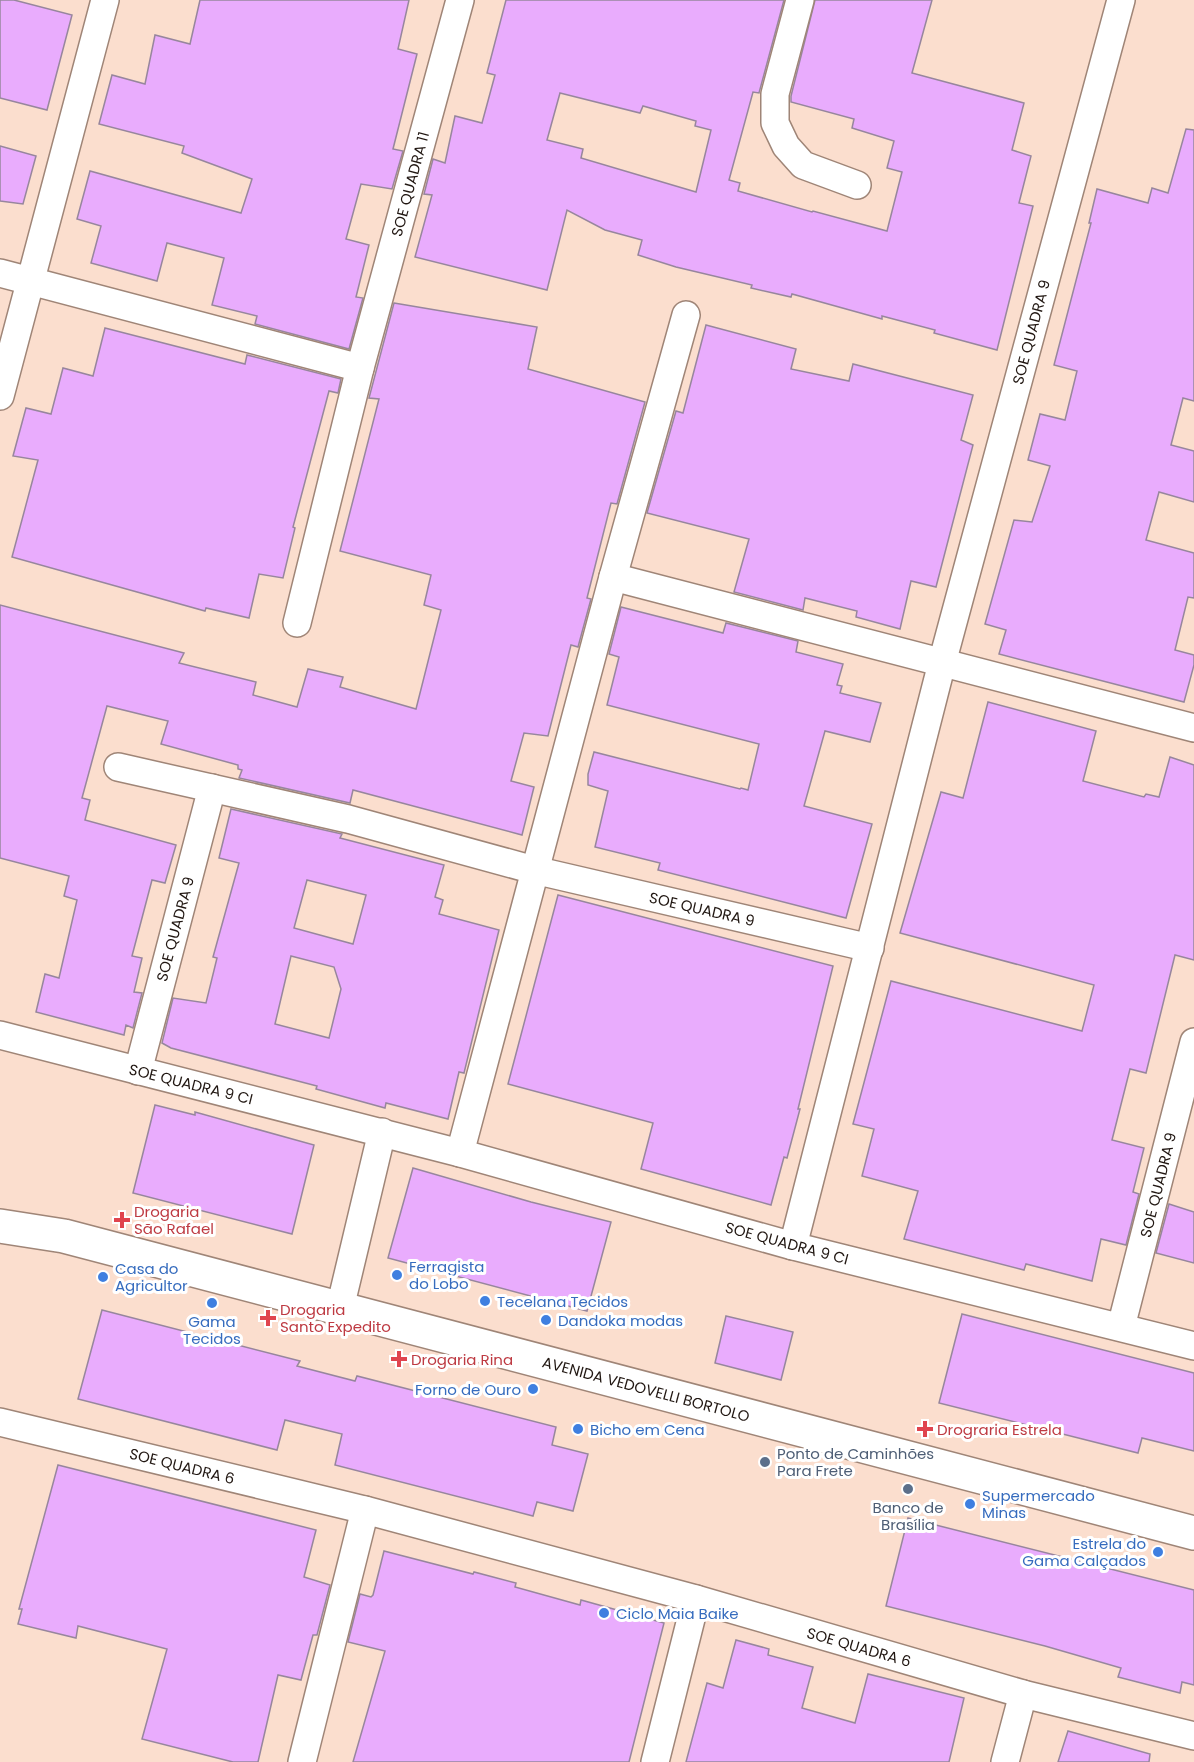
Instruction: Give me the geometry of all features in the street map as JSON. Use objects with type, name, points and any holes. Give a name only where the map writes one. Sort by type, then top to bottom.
[{"type":"street","points":[[0,396],[105,0]]},
{"type":"street","name":"SOE QUADRA 11","points":[[297,623],[360,368],[460,0]]},
{"type":"street","points":[[800,0],[775,94],[775,123],[786,146],[803,165],[857,185]]},
{"type":"street","name":"SOE QUADRA 9","points":[[793,1246],[942,663],[1121,0]]},
{"type":"street","points":[[0,273],[360,368]]},
{"type":"street","points":[[460,1153],[613,577],[686,315]]},
{"type":"street","points":[[613,577],[1194,728]]},
{"type":"street","name":"SOE QUADRA 9","points":[[118,767],[348,819],[534,870],[870,948]]},
{"type":"street","name":"SOE QUADRA 9","points":[[138,1071],[212,788]]},
{"type":"street","name":"SOE QUADRA 9 CI","points":[[0,1035],[382,1132],[793,1246],[1194,1346]]},
{"type":"street","name":"SOE QUADRA 9","points":[[1121,1327],[1194,1042]]},
{"type":"street","points":[[340,1308],[382,1132]]},
{"type":"street","name":"AVENIDA VEDOVELLI BORTOLO","points":[[0,1204],[64,1236]]},
{"type":"street","name":"AVENIDA VEDOVELLI BORTOLO","points":[[0,1226],[64,1236],[1194,1533]]},
{"type":"street","name":"SOE QUADRA 6","points":[[0,1422],[365,1510],[696,1599],[1023,1694],[1194,1736]]},
{"type":"street","points":[[302,1762],[365,1510]]},
{"type":"street","points":[[655,1762],[696,1599]]},
{"type":"street","points":[[1005,1762],[1023,1694]]},
{"type":"building","points":[[0,0],[14,0],[72,15],[47,110],[0,98]]},
{"type":"building","points":[[200,0],[409,0],[398,49],[417,54],[393,149],[403,151],[392,189],[361,184],[346,239],[369,245],[356,297],[363,298],[349,349],[255,324],[257,316],[212,305],[224,258],[167,243],[157,281],[91,263],[101,226],[77,219],[90,171],[241,213],[252,179],[182,153],[184,146],[99,124],[112,75],[145,84],[155,35],[190,44]]},
{"type":"building","points":[[506,0],[784,0],[759,93],[753,92],[729,180],[740,183],[738,191],[887,231],[902,172],[887,168],[894,141],[852,128],[854,119],[791,102],[791,96],[815,0],[932,0],[912,73],[1024,103],[1012,150],[1031,156],[1019,203],[1033,206],[997,350],[934,333],[935,330],[882,316],[882,319],[792,294],[791,297],[751,288],[752,285],[676,267],[638,255],[642,240],[605,230],[567,210],[547,290],[415,257],[432,195],[424,194],[433,159],[445,163],[455,116],[482,123],[495,75],[487,73]],"holes":[[[560,93],[640,113],[643,106],[696,121],[695,126],[711,130],[696,192],[581,158],[583,149],[547,140]]]},
{"type":"building","points":[[1186,129],[1194,130],[1194,401],[1183,398],[1171,445],[1194,451],[1194,502],[1159,492],[1146,540],[1194,553],[1194,598],[1188,597],[1175,650],[1194,655],[1194,665],[1184,702],[999,654],[1006,630],[985,624],[1014,520],[1032,522],[1050,466],[1028,460],[1040,414],[1065,420],[1077,371],[1054,365],[1091,223],[1089,223],[1097,189],[1148,203],[1152,188],[1168,193]]},
{"type":"building","points":[[0,146],[36,156],[23,204],[0,201]]},
{"type":"building","points":[[394,303],[537,327],[528,369],[645,402],[617,504],[611,503],[587,598],[591,599],[578,647],[571,645],[548,736],[524,733],[511,781],[534,787],[522,835],[353,790],[350,803],[239,778],[242,770],[238,769],[238,765],[161,744],[168,721],[107,706],[82,798],[90,800],[85,820],[176,845],[165,883],[152,880],[132,956],[142,958],[134,992],[142,993],[133,1028],[126,1025],[124,1035],[36,1012],[45,974],[59,978],[77,900],[64,896],[69,876],[0,858],[0,605],[184,653],[179,663],[256,682],[253,695],[297,707],[308,669],[343,677],[340,687],[416,709],[441,610],[424,605],[431,575],[340,551],[379,399],[369,398]]},
{"type":"building","points":[[706,325],[796,349],[791,369],[849,381],[853,364],[973,395],[961,440],[973,445],[936,587],[911,581],[900,629],[856,617],[857,611],[805,598],[803,610],[734,592],[749,539],[647,513],[676,411],[683,413]]},
{"type":"building","points":[[105,328],[245,364],[247,355],[341,379],[338,393],[329,391],[293,527],[295,528],[283,578],[259,574],[249,618],[206,608],[205,611],[12,557],[38,460],[13,456],[26,408],[51,414],[63,368],[93,376]]},
{"type":"building","points":[[621,607],[723,633],[726,623],[798,641],[796,652],[843,664],[837,685],[842,686],[840,693],[881,703],[870,742],[825,731],[804,806],[872,824],[846,918],[658,870],[660,863],[595,847],[608,791],[588,785],[588,774],[594,752],[748,790],[759,744],[607,705],[619,657],[609,654]]},
{"type":"building","points":[[988,702],[1096,731],[1083,781],[1144,797],[1146,794],[1159,797],[1170,757],[1194,765],[1194,960],[1175,955],[1146,1073],[1130,1069],[1112,1140],[1144,1148],[1133,1192],[1139,1194],[1126,1245],[1101,1239],[1092,1281],[1026,1264],[1024,1270],[904,1239],[918,1191],[862,1176],[874,1129],[853,1124],[891,981],[1082,1031],[1094,985],[900,933],[941,792],[963,798]]},
{"type":"building","points":[[231,809],[342,834],[340,838],[444,865],[435,897],[443,900],[439,914],[499,930],[464,1073],[459,1072],[448,1119],[386,1103],[385,1108],[316,1089],[317,1086],[171,1048],[162,1043],[173,998],[206,1003],[217,958],[213,957],[239,863],[219,858]],"holes":[[[307,880],[366,895],[353,944],[294,928]],[[291,956],[334,967],[341,989],[329,1038],[275,1024]]]},
{"type":"building","points":[[558,895],[833,966],[798,1109],[800,1109],[771,1205],[641,1169],[653,1123],[508,1084]]},
{"type":"building","points":[[155,1105],[195,1115],[195,1112],[314,1145],[292,1234],[133,1193]]},
{"type":"building","points":[[413,1168],[611,1222],[587,1311],[388,1258]]},
{"type":"building","points":[[1169,1204],[1194,1212],[1194,1263],[1156,1253]]},
{"type":"building","points":[[102,1310],[300,1361],[297,1366],[355,1381],[357,1376],[556,1427],[552,1445],[588,1454],[573,1511],[537,1502],[533,1516],[335,1465],[342,1434],[285,1420],[277,1450],[78,1399]]},
{"type":"building","points":[[962,1314],[1194,1373],[1194,1451],[1142,1438],[1138,1453],[939,1403]]},
{"type":"building","points":[[726,1316],[793,1332],[781,1380],[715,1363]]},
{"type":"building","points":[[58,1465],[316,1530],[304,1577],[330,1585],[317,1635],[313,1635],[301,1680],[278,1675],[258,1762],[233,1762],[142,1739],[167,1649],[78,1626],[76,1638],[18,1624],[22,1609],[19,1609]]},
{"type":"building","points":[[908,1518],[1194,1590],[1194,1685],[1182,1682],[1180,1693],[1118,1677],[1121,1668],[1045,1646],[886,1606]]},
{"type":"building","points":[[384,1551],[516,1583],[515,1587],[580,1605],[581,1600],[664,1623],[629,1762],[353,1762],[385,1651],[348,1642],[360,1594],[371,1597],[373,1595]]},
{"type":"building","points":[[736,1640],[769,1649],[768,1655],[813,1667],[802,1708],[855,1723],[868,1674],[964,1698],[949,1762],[686,1762],[707,1683],[723,1688]]},
{"type":"building","points":[[1068,1731],[1150,1754],[1149,1762],[1058,1762]]},
{"type":"place","name":"Drogaria São Rafael","points":[[122,1220]]},
{"type":"place","name":"Ferragista do Lobo","points":[[397,1275]]},
{"type":"place","name":"Casa do Agricultor","points":[[103,1277]]},
{"type":"place","name":"Tecelana Tecidos","points":[[485,1301]]},
{"type":"place","name":"Gama Tecidos","points":[[212,1303]]},
{"type":"place","name":"Drogaria Santo Expedito","points":[[268,1318]]},
{"type":"place","name":"Dandoka modas","points":[[546,1320]]},
{"type":"place","name":"Drogaria Rina","points":[[399,1359]]},
{"type":"place","name":"Forno de Ouro","points":[[533,1389]]},
{"type":"place","name":"Bicho em Cena","points":[[578,1429]]},
{"type":"place","name":"Drograria Estrela","points":[[925,1429]]},
{"type":"place","name":"Ponto de Caminhões Para Frete","points":[[765,1462]]},
{"type":"place","name":"Banco de Brasília","points":[[908,1489]]},
{"type":"place","name":"Supermercado Minas","points":[[970,1504]]},
{"type":"place","name":"Estrela do Gama Calçados","points":[[1158,1552]]},
{"type":"place","name":"Ciclo Maia Baike","points":[[604,1613]]}]
